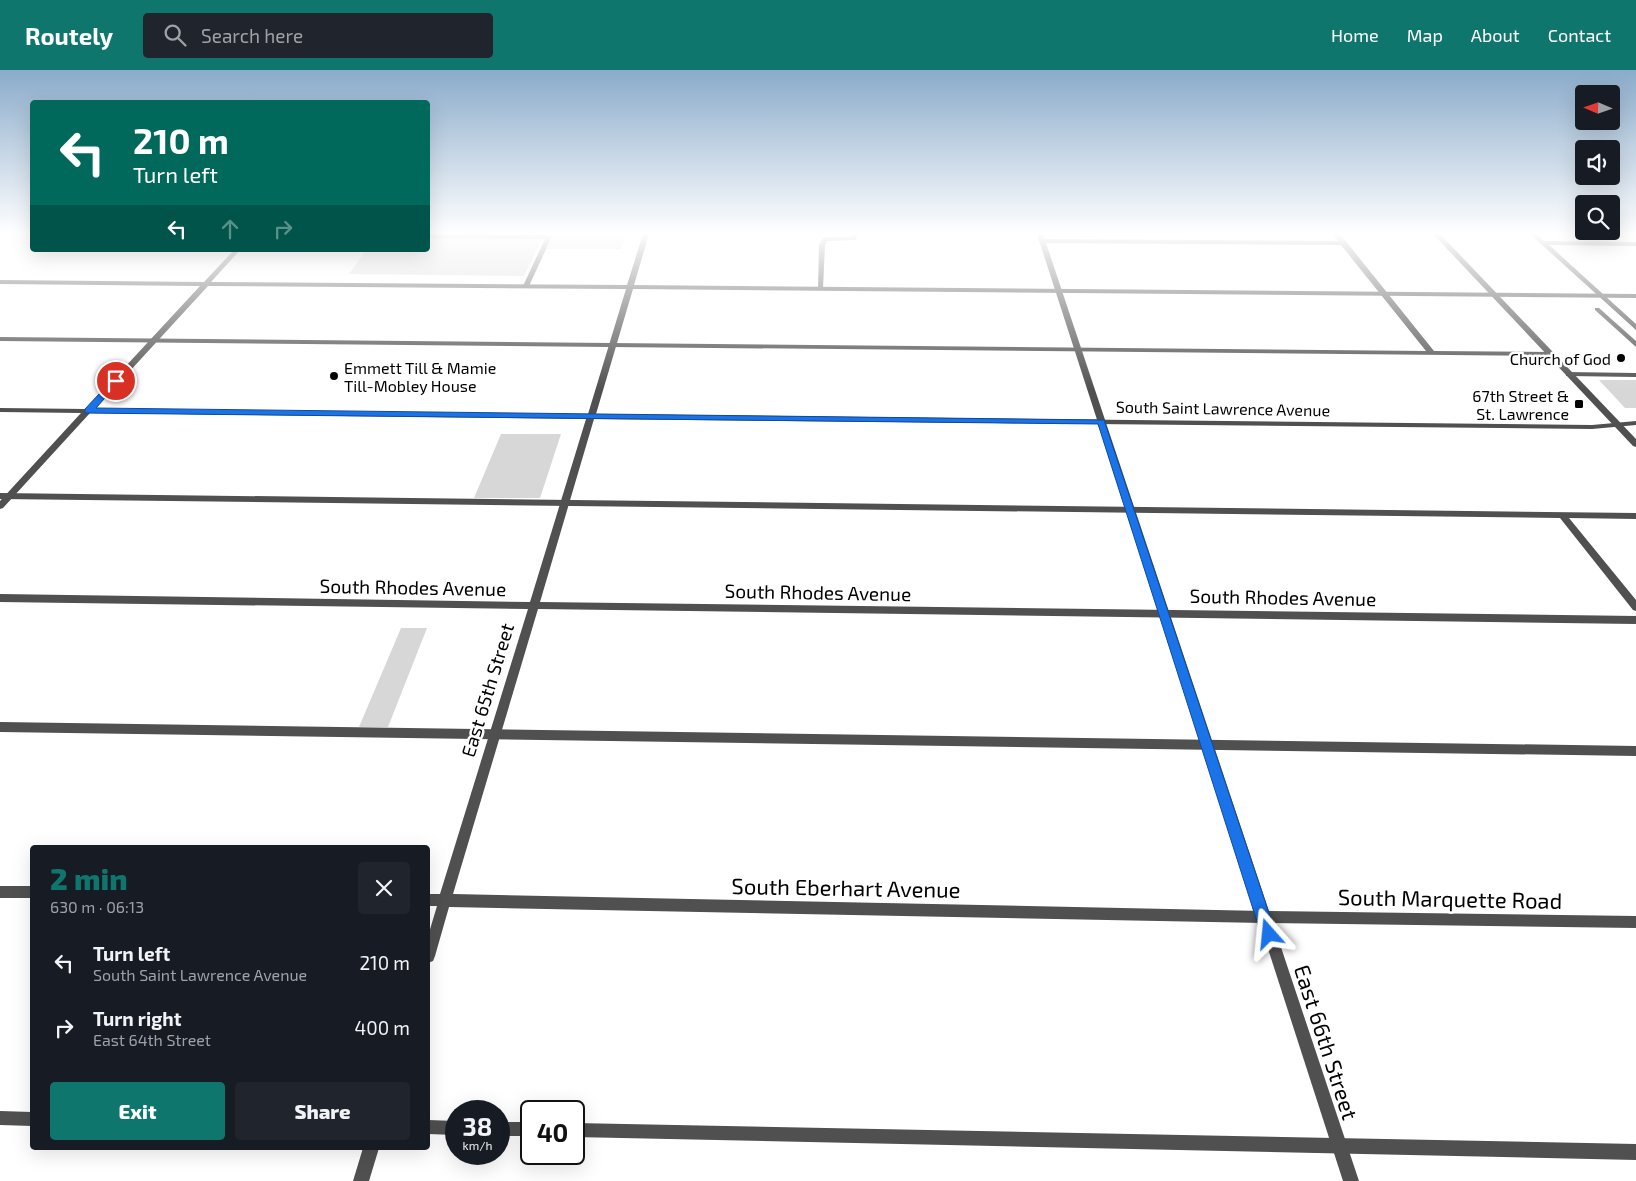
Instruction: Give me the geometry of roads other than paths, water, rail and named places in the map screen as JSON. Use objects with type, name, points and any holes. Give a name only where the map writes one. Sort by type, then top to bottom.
[{"type":"street","points":[[0,506],[5,496],[88,411],[203,286]]},
{"type":"street","points":[[510,286],[1636,296]]},
{"type":"street","name":"East 66th Street","points":[[1056,286],[1351,1181]]},
{"type":"street","points":[[1377,286],[1431,352]]},
{"type":"street","points":[[1485,286],[1636,444]]},
{"type":"street","points":[[1590,286],[1636,328]]},
{"type":"street","name":"East 65th Street","points":[[430,949],[630,287]]},
{"type":"street","points":[[1597,309],[1636,345]]},
{"type":"street","points":[[0,339],[1550,354]]},
{"type":"street","points":[[1569,374],[1636,375]]},
{"type":"street","name":"South Saint Lawrence Avenue","points":[[0,410],[1592,427],[1636,423]]},
{"type":"street","points":[[5,496],[1636,516]]},
{"type":"street","points":[[1562,515],[1636,608]]},
{"type":"street","name":"South Rhodes Avenue","points":[[0,598],[1636,620]]},
{"type":"street","points":[[0,727],[1636,751]]},
{"type":"street","points":[[0,892],[30,892]]},
{"type":"street","name":"South Eberhart Avenue","points":[[430,900],[1263,917]]},
{"type":"street","name":"South Marquette Road","points":[[1263,917],[1636,922]]},
{"type":"street","points":[[0,1118],[30,1119]]},
{"type":"street","points":[[430,1127],[445,1128]]},
{"type":"street","points":[[585,1130],[1636,1152]]},
{"type":"street","points":[[361,1181],[370,1150]]},
{"type":"place","name":"Church of God","points":[[1621,358]]},
{"type":"place","name":"Emmett Till & Mamie Till-Mobley House","points":[[334,376]]},
{"type":"place","name":"67th Street & St. Lawrence","points":[[1579,404]]}]
